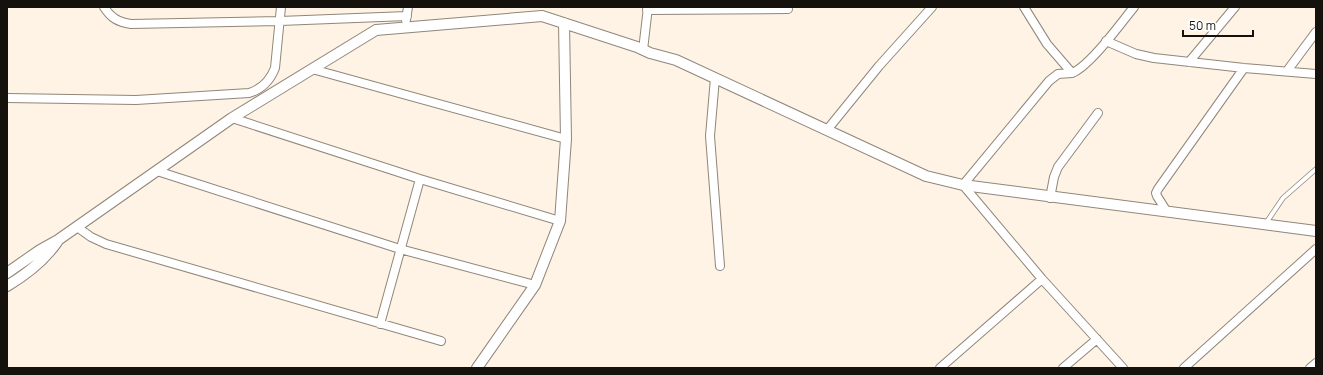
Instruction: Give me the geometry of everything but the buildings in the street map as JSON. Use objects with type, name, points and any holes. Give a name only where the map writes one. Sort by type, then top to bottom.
[{"type":"street","points":[[104,7],[114,19],[122,23],[131,24],[280,21],[407,16]]},
{"type":"street","points":[[7,98],[136,100],[249,93],[256,91],[272,76],[275,68],[281,7]]},
{"type":"street","points":[[405,27],[408,7]]},
{"type":"street","points":[[963,185],[1049,81],[1058,74],[1072,73],[1081,68],[1134,7]]},
{"type":"street","points":[[1189,62],[1235,7]]},
{"type":"street","points":[[643,50],[648,8],[788,9]]},
{"type":"street","points":[[827,130],[929,8]]},
{"type":"street","points":[[1025,8],[1047,44],[1072,73]]},
{"type":"street","points":[[7,273],[77,227],[232,118],[376,30],[542,16],[650,53],[676,60],[926,176],[963,185],[1050,198],[1316,231]]},
{"type":"street","points":[[477,368],[535,285],[560,221],[566,139],[564,23]]},
{"type":"street","points":[[1287,71],[1316,32]]},
{"type":"street","points":[[1106,41],[1145,57],[1316,74]]},
{"type":"street","points":[[1167,212],[1157,196],[1156,193],[1158,189],[1244,68]]},
{"type":"street","points":[[312,69],[566,139]]},
{"type":"street","points":[[715,78],[710,136],[720,266]]},
{"type":"street","points":[[1050,198],[1054,177],[1058,167],[1098,113]]},
{"type":"street","points":[[232,118],[420,179],[560,221]]},
{"type":"street","points":[[157,171],[400,249],[535,285]]},
{"type":"street","points":[[380,324],[420,179]]},
{"type":"street","points":[[963,185],[1042,279],[1123,368]]},
{"type":"street","points":[[77,227],[91,238],[106,244],[441,341]]},
{"type":"street","points":[[7,286],[20,279],[48,254],[58,240]]},
{"type":"street","points":[[1184,368],[1316,249]]},
{"type":"street","points":[[940,368],[1042,279]]},
{"type":"street","points":[[1063,368],[1096,339]]},
{"type":"street","points":[[1310,368],[1316,363]]},
{"type":"lane","points":[[1265,224],[1283,198],[1316,169]]}]
